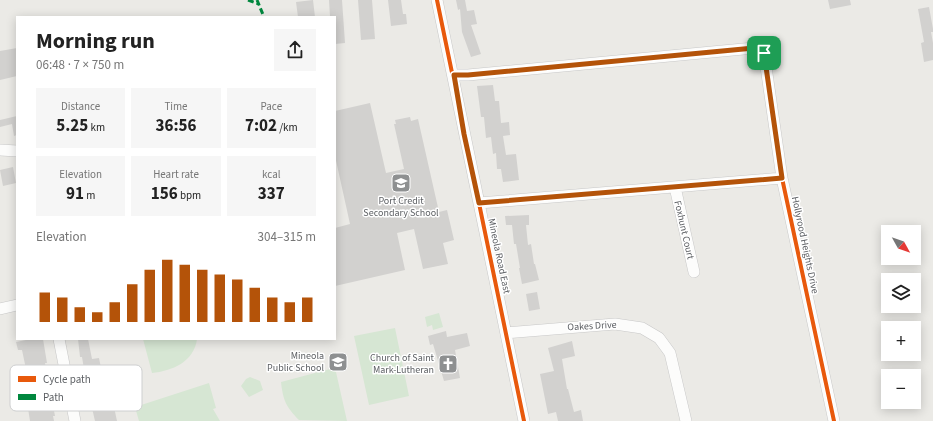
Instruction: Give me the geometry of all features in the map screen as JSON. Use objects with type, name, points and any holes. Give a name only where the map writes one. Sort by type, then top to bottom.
[{"type":"street","name":"Mineola Road East","points":[[437,0],[454,75],[464,134],[524,421]]},
{"type":"street","name":"Hollyrood Heights Drive","points":[[454,75],[468,75],[754,48],[760,49],[764,53],[782,178],[834,421]]},
{"type":"street","points":[[0,150],[16,151]]},
{"type":"street","points":[[479,203],[782,178]]},
{"type":"street","name":"Foxhunt Court","points":[[675,187],[694,272]]},
{"type":"street","points":[[0,309],[16,306]]},
{"type":"street","name":"Oakes Drive","points":[[506,333],[615,324],[642,328],[659,338],[670,352],[686,421]]},
{"type":"street","points":[[59,340],[64,365]]},
{"type":"street","points":[[73,411],[75,421]]},
{"type":"green space","points":[[439,313],[443,327],[433,330],[432,325],[427,327],[425,317]]},
{"type":"green space","points":[[395,328],[409,396],[369,405],[354,336]]},
{"type":"green space","points":[[143,340],[197,340],[192,354],[181,364],[167,370],[152,373]]},
{"type":"green space","points":[[330,369],[336,372],[347,421],[299,420],[286,403],[281,382]]},
{"type":"green space","points":[[250,377],[260,381],[263,390],[249,397],[241,386],[246,379]]},
{"type":"green space","points":[[209,383],[216,408],[213,409],[220,421],[139,421],[136,411],[142,411],[142,405]]},
{"type":"building","points":[[313,0],[315,16],[298,16],[296,2]]},
{"type":"building","points":[[329,0],[342,0],[345,43],[336,44],[336,16],[330,16]]},
{"type":"building","points":[[358,0],[372,0],[375,39],[361,40]]},
{"type":"building","points":[[388,0],[401,0],[403,14],[406,14],[407,24],[391,26]]},
{"type":"building","points":[[456,0],[465,0],[467,11],[474,10],[477,24],[471,25],[481,54],[471,57],[462,32],[460,9],[458,10]]},
{"type":"building","points":[[828,0],[850,0],[851,5],[830,9]]},
{"type":"building","points":[[929,7],[933,29],[933,32],[931,32],[933,43],[933,60],[924,62],[921,43],[924,42],[918,9]]},
{"type":"building","points":[[16,48],[16,76],[0,80],[0,51]]},
{"type":"building","points":[[493,85],[495,101],[499,101],[501,123],[509,122],[510,135],[503,136],[506,155],[516,154],[519,180],[503,182],[501,169],[497,169],[496,153],[493,154],[491,137],[486,138],[484,117],[481,117],[477,86]]},
{"type":"building","points":[[370,103],[386,173],[404,169],[394,124],[396,124],[395,120],[410,117],[411,121],[418,119],[439,212],[447,210],[454,240],[443,243],[448,264],[423,269],[414,229],[397,233],[405,270],[336,286],[336,228],[350,224],[336,161],[336,111]]},
{"type":"building","points":[[16,116],[16,135],[14,136],[12,124],[0,127],[0,120]]},
{"type":"building","points":[[13,167],[16,183],[3,186],[0,170]]},
{"type":"building","points":[[529,215],[529,225],[526,225],[528,245],[531,244],[534,264],[539,280],[522,284],[516,244],[514,244],[512,225],[506,225],[505,216]]},
{"type":"building","points":[[537,292],[540,309],[529,311],[526,294]]},
{"type":"building","name":"Church of Saint Mark-Lutheran","points":[[446,331],[447,337],[467,333],[470,346],[455,350],[460,378],[444,381],[433,344],[430,345],[428,336]]},
{"type":"building","points":[[26,340],[43,340],[47,363],[45,363],[45,365],[25,365],[22,350],[18,350],[16,342]]},
{"type":"building","points":[[78,340],[88,340],[92,359],[99,358],[100,365],[83,365],[82,357],[80,357]]},
{"type":"building","points":[[572,341],[575,356],[562,359],[567,389],[574,412],[581,410],[583,421],[558,421],[556,412],[548,414],[540,374],[554,371],[548,348]]},
{"type":"building","points":[[28,411],[54,411],[54,421],[30,421]]},
{"type":"building","points":[[93,411],[115,411],[117,421],[95,421]]},
{"type":"marked path","points":[[248,0],[259,4]]},
{"type":"marked path","points":[[257,0],[264,16]]},
{"type":"cycle path","points":[[437,0],[524,421]]},
{"type":"cycle path","points":[[454,75],[468,75],[754,48],[760,49],[764,53],[782,178],[834,421]]},
{"type":"place","name":"Port Credit Secondary School","points":[[401,183]]},
{"type":"place","name":"Mineola Public School","points":[[338,362]]},
{"type":"place","name":"Church of Saint Mark-Lutheran","points":[[448,364]]},
{"type":"route","points":[[754,48],[760,49],[764,53],[782,178],[479,203],[464,134],[454,75],[468,75],[754,48]]}]
